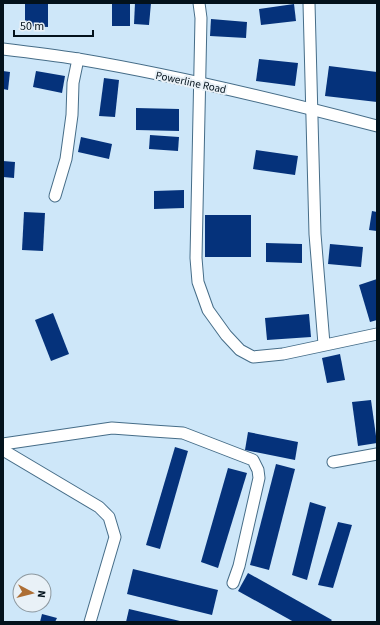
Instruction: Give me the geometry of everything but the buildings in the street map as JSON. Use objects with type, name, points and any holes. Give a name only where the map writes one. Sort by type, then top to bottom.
[{"type":"street","points":[[199,3],[201,18],[196,258],[198,282],[208,310],[226,335],[240,350],[253,357],[283,354],[324,344],[377,334]]},
{"type":"street","points":[[309,3],[315,234],[324,344]]},
{"type":"street","name":"Powerline Road","points":[[3,49],[78,59],[200,83],[311,108],[377,126]]},
{"type":"street","points":[[56,196],[66,159],[72,115],[73,84],[78,59]]},
{"type":"street","points":[[3,444],[112,428],[183,433],[253,460],[258,470],[259,478],[239,566],[233,583]]},
{"type":"street","points":[[3,450],[98,507],[109,517],[115,537],[90,622]]},
{"type":"street","points":[[333,462],[377,454]]}]
